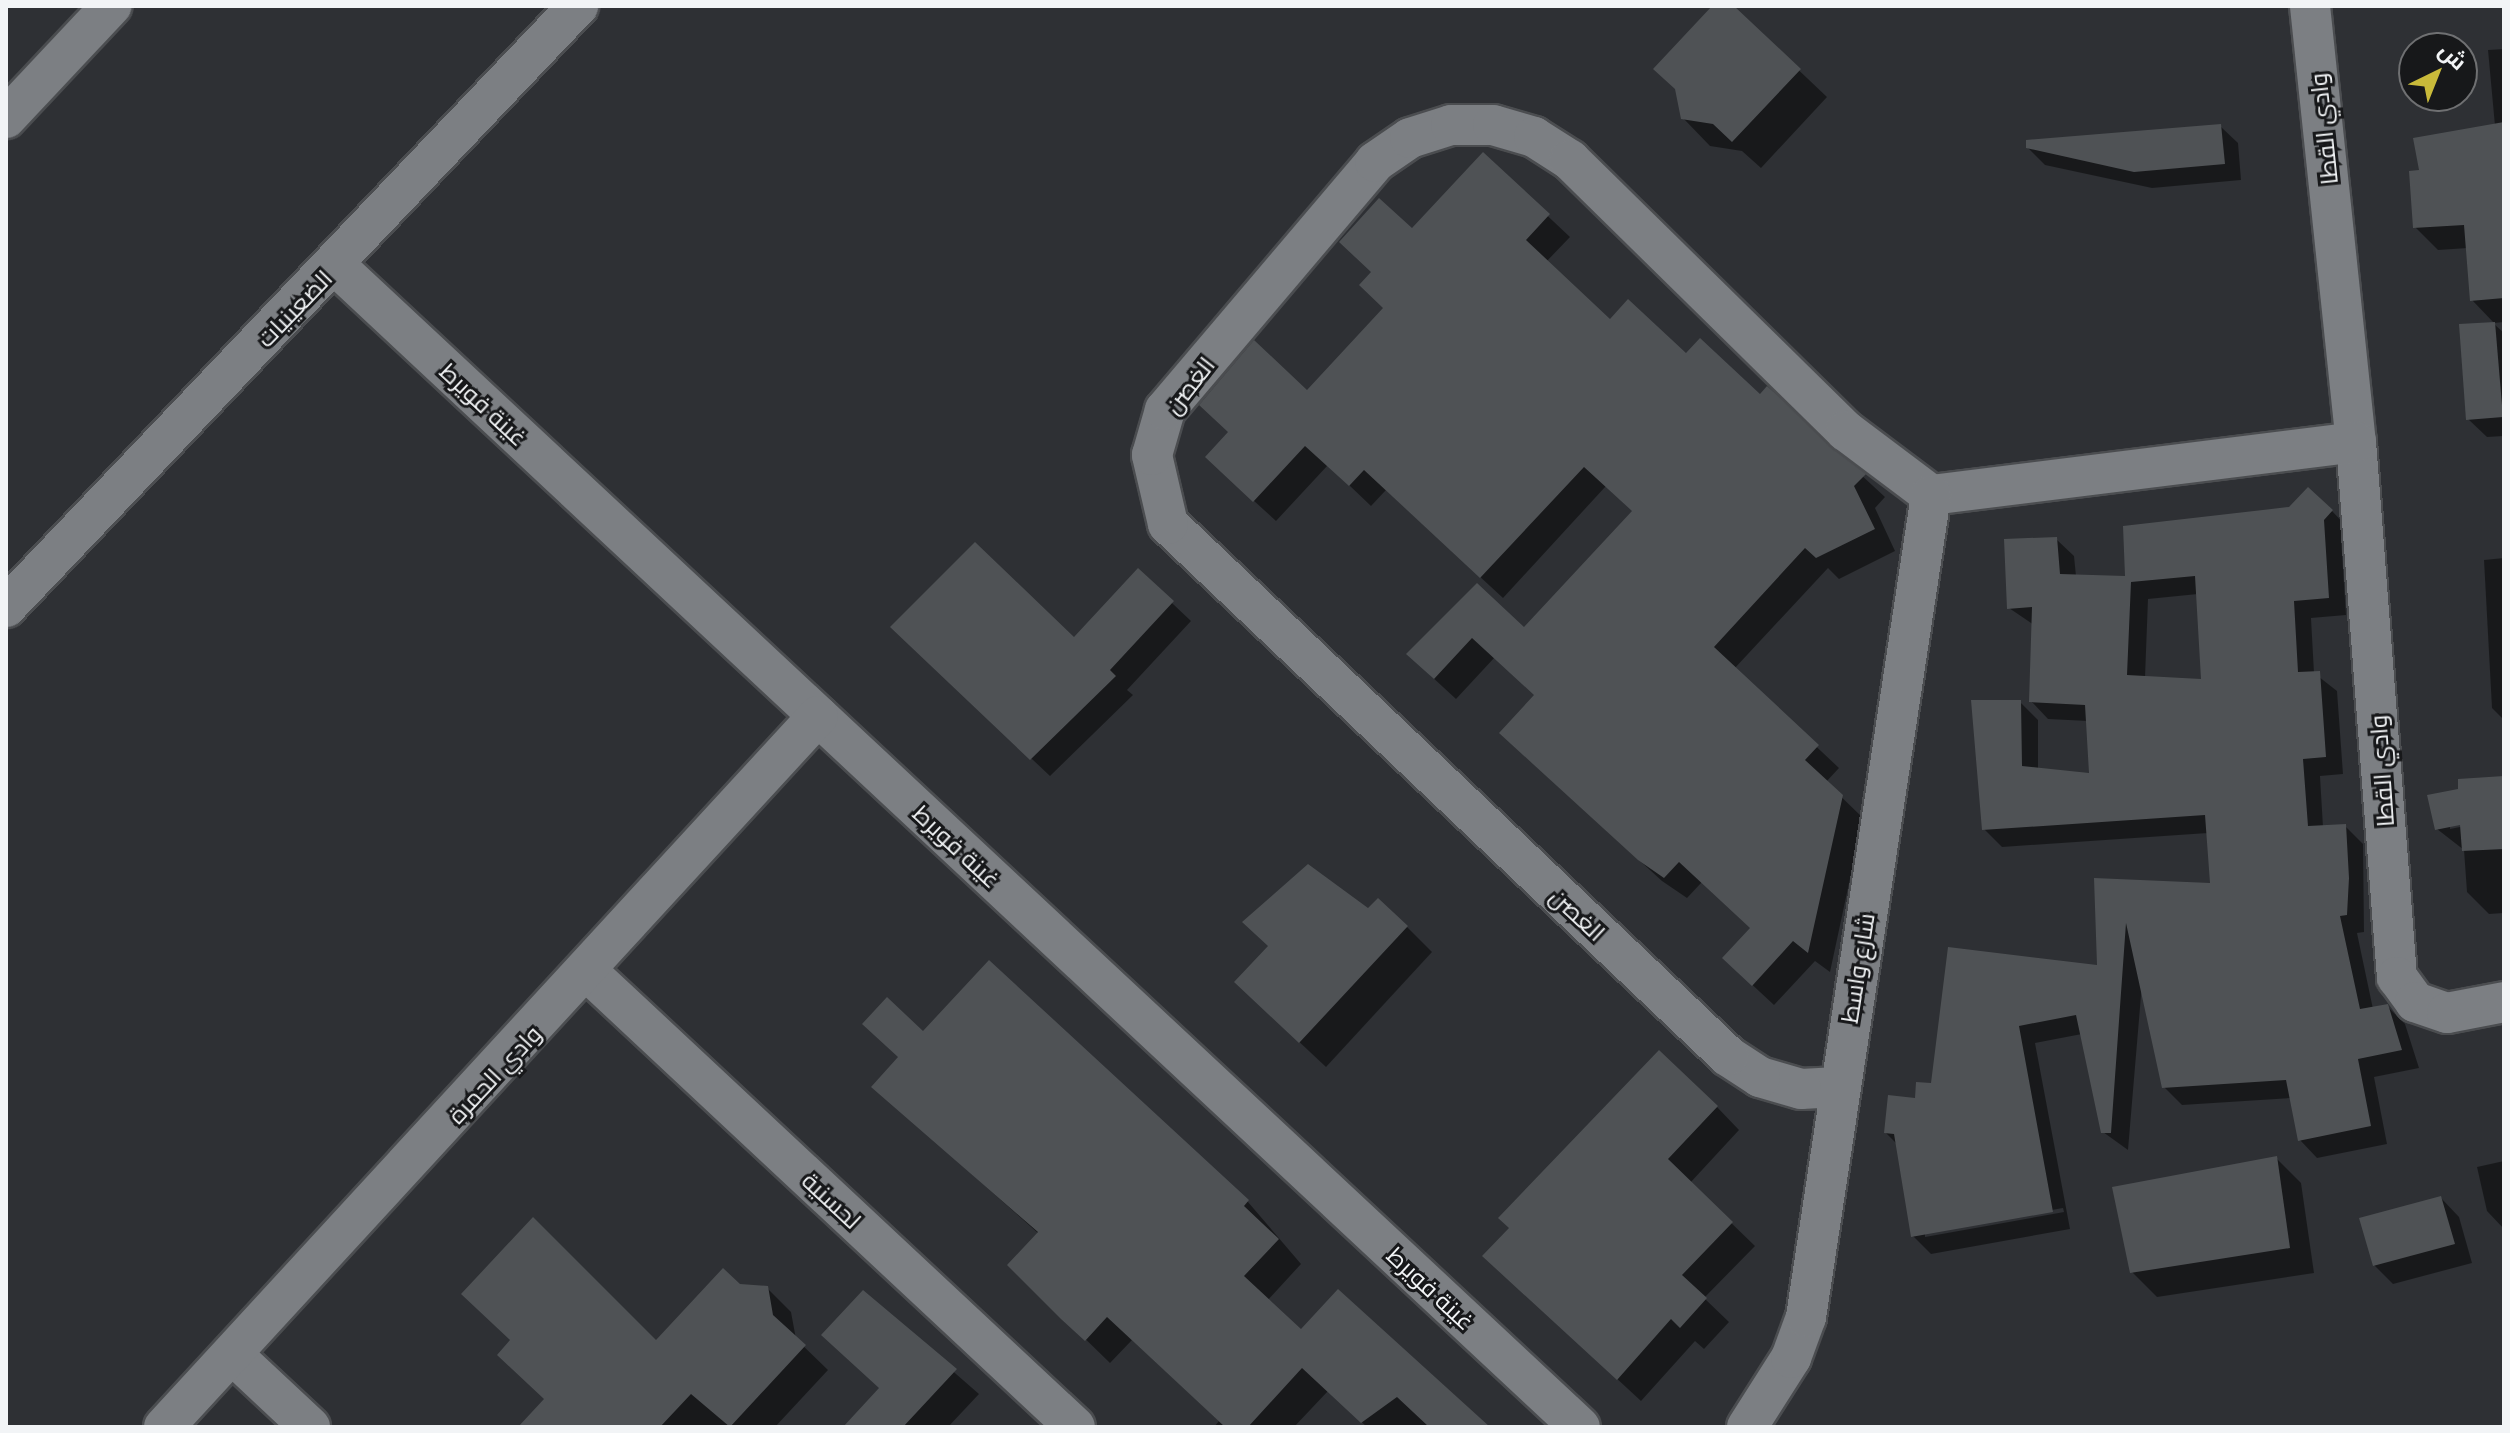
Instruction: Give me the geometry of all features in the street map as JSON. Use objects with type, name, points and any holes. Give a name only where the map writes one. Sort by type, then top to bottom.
[{"type":"street","points":[[6,118],[111,6]]},
{"type":"street","name":"الضعينيات","points":[[6,607],[335,265],[578,6]]},
{"type":"street","name":"وادي القطا","points":[[2310,6],[2356,442],[2397,977],[2415,1002],[2447,1013],[2504,1002]]},
{"type":"street","name":"الغصن","points":[[1838,1087],[1773,1081],[1728,1056],[1168,524],[1152,455],[1165,410],[1375,162],[1410,138],[1451,125],[1493,125],[1534,137],[1570,160],[1846,431],[1931,495]]},
{"type":"street","name":"غينة فويرط","points":[[335,265],[1580,1427]]},
{"type":"street","points":[[1931,495],[2356,442]]},
{"type":"street","name":"شارع واسط","points":[[1747,1427],[1776,1385],[1806,1317],[1838,1087],[1931,495]]},
{"type":"street","name":"وادي الحمرة","points":[[164,1427],[589,973],[818,716]]},
{"type":"street","name":"لحسنية","points":[[589,973],[1075,1427]]},
{"type":"street","points":[[232,1354],[310,1427]]},
{"type":"building","points":[[1712,6],[1734,6],[1801,69],[1732,142],[1713,124],[1681,119],[1675,89],[1653,69]]},
{"type":"building","points":[[2504,122],[2504,298],[2470,301],[2464,225],[2413,228],[2409,171],[2419,170],[2413,138]]},
{"type":"building","points":[[2221,124],[2225,164],[2134,172],[2026,148],[2026,140]]},
{"type":"building","points":[[1483,152],[1550,214],[1526,240],[1610,319],[1628,299],[1686,353],[1700,338],[1760,394],[1767,386],[1866,474],[1854,486],[1875,529],[1816,558],[1805,548],[1714,647],[1819,745],[1805,760],[1843,795],[1808,953],[1793,941],[1752,986],[1722,958],[1750,928],[1679,862],[1664,878],[1638,860],[1499,733],[1534,695],[1472,638],[1434,679],[1406,654],[1477,583],[1524,627],[1632,511],[1584,467],[1480,578],[1364,470],[1349,486],[1305,446],[1253,502],[1205,457],[1228,432],[1199,405],[1254,340],[1307,390],[1383,308],[1359,285],[1371,272],[1339,242],[1379,198],[1412,228]]},
{"type":"building","points":[[2495,322],[2503,417],[2466,420],[2459,324]]},
{"type":"building","points":[[2308,487],[2333,510],[2324,520],[2329,598],[2294,601],[2298,672],[2320,671],[2326,757],[2303,759],[2308,826],[2346,824],[2349,878],[2347,915],[2340,916],[2360,1009],[2388,1004],[2402,1050],[2358,1059],[2371,1126],[2298,1141],[2286,1080],[2162,1088],[2126,923],[2111,1133],[2101,1133],[2076,1015],[2019,1026],[2053,1212],[1911,1237],[1894,1134],[1884,1133],[1888,1095],[1915,1098],[1916,1082],[1931,1083],[1948,947],[2097,965],[2094,878],[2210,883],[2205,815],[1982,830],[1971,700],[2021,700],[2022,766],[2089,773],[2085,705],[2029,702],[2032,607],[2007,609],[2004,539],[2057,537],[2060,574],[2125,576],[2123,526],[2289,507]],"holes":[[[2195,576],[2201,679],[2127,675],[2131,582]]]},
{"type":"building","points":[[975,542],[1074,637],[1138,568],[1174,601],[1110,670],[1116,676],[1030,760],[890,627]]},
{"type":"building","points":[[2504,776],[2504,849],[2462,851],[2460,825],[2435,830],[2427,795],[2458,789],[2458,779]]},
{"type":"building","points":[[1308,864],[1368,908],[1378,898],[1408,926],[1299,1043],[1234,982],[1268,946],[1242,922]]},
{"type":"building","points":[[989,960],[1249,1200],[1244,1206],[1279,1239],[1244,1276],[1301,1329],[1338,1289],[1490,1427],[1429,1427],[1397,1397],[1361,1423],[1302,1368],[1248,1427],[1225,1427],[1107,1317],[1085,1341],[1061,1319],[1007,1265],[1038,1232],[871,1087],[898,1057],[862,1024],[887,997],[923,1031]]},
{"type":"building","points":[[1659,1050],[1718,1106],[1668,1159],[1733,1222],[1682,1275],[1707,1298],[1680,1328],[1671,1319],[1617,1380],[1482,1256],[1509,1228],[1498,1218]]},
{"type":"building","points":[[2277,1156],[2290,1248],[2130,1273],[2112,1187]]},
{"type":"building","points":[[2441,1196],[2455,1244],[2373,1266],[2359,1218]]},
{"type":"building","points":[[533,1217],[656,1340],[723,1268],[740,1284],[768,1286],[773,1315],[806,1345],[730,1427],[691,1394],[660,1427],[518,1427],[544,1399],[497,1355],[510,1340],[461,1294]]},
{"type":"building","points":[[863,1290],[957,1369],[903,1427],[843,1427],[879,1388],[821,1335]]}]
